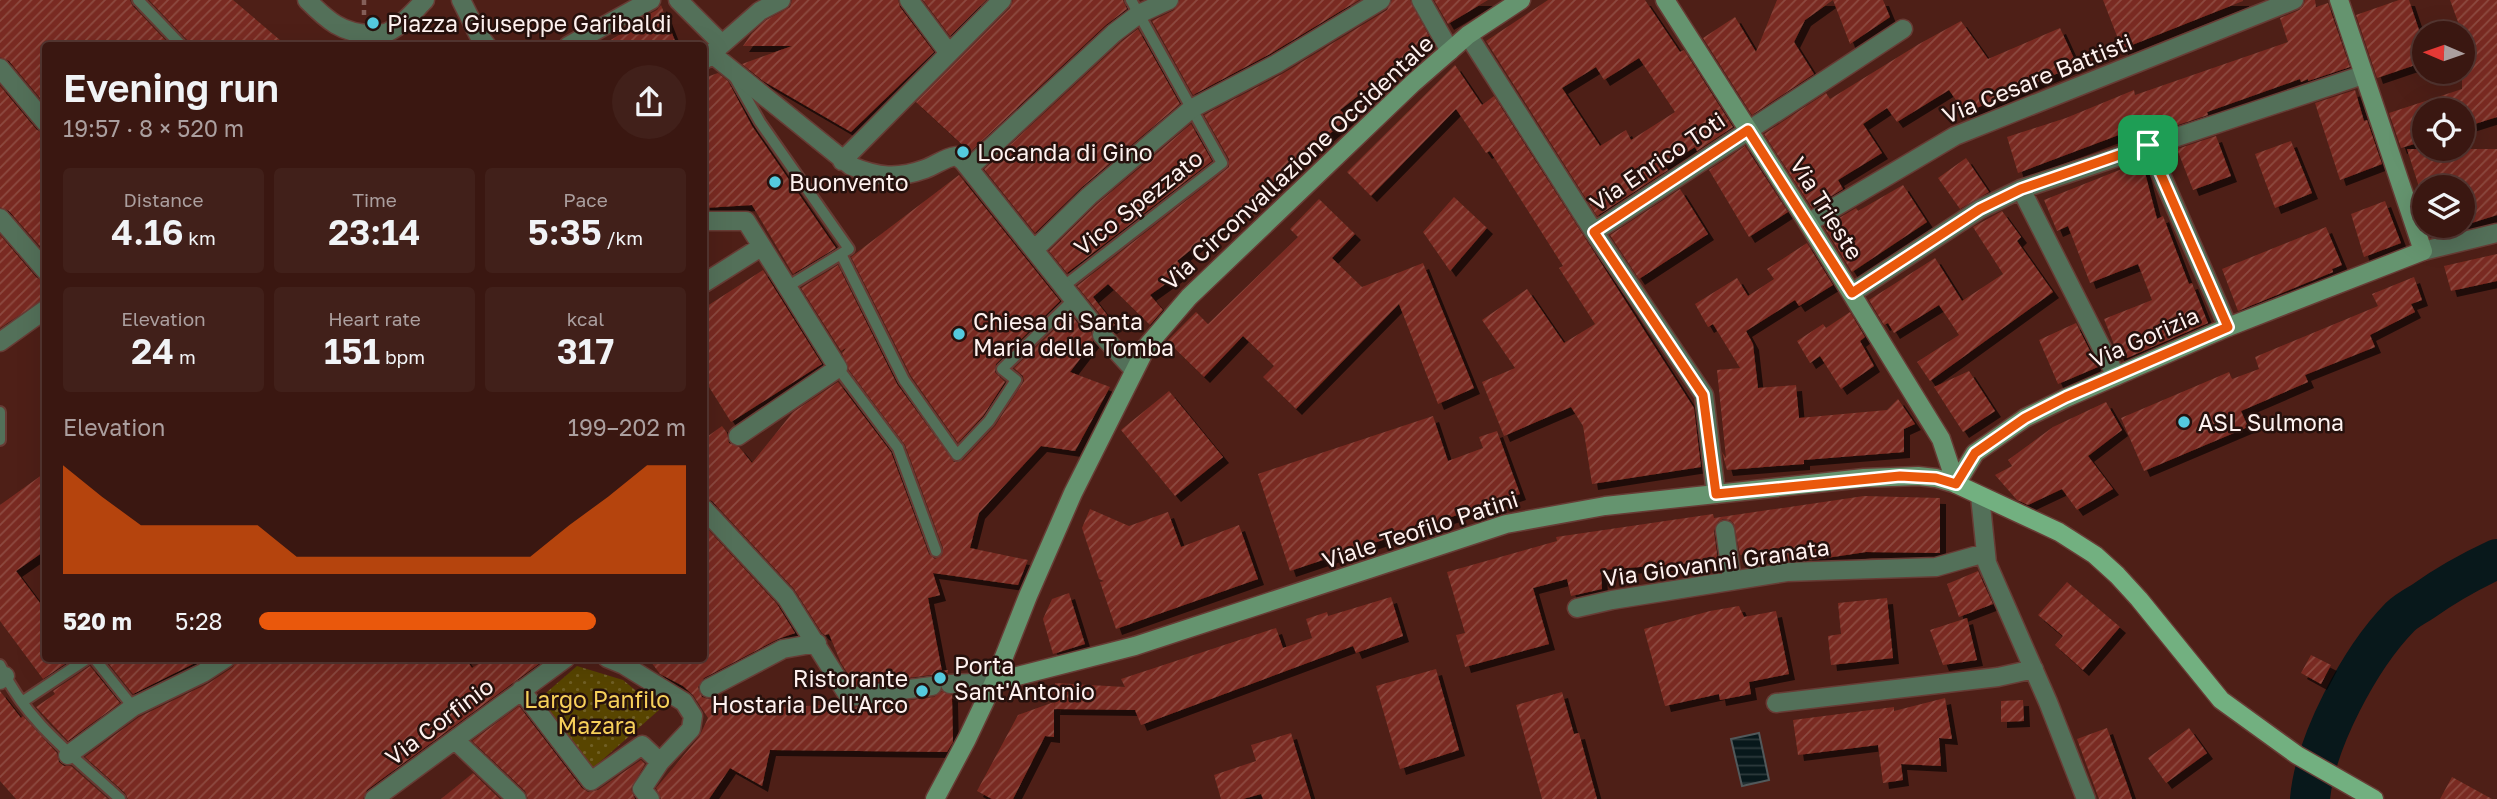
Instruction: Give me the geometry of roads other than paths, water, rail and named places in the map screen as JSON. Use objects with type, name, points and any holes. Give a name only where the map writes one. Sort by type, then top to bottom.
[{"type":"main road","name":"Via Circonvallazione Occidentale","points":[[935,799],[994,682],[1073,493],[1133,369],[1161,326],[1413,83],[1468,35],[1521,0]]},
{"type":"main road","name":"Via Trieste","points":[[1665,0],[1808,223],[1941,439],[1956,484]]},
{"type":"main road","points":[[2343,1],[2363,75],[2423,251]]},
{"type":"main road","name":"Via Gorizia","points":[[1956,484],[1975,453],[2025,418],[2066,397],[2228,327],[2423,251]]},
{"type":"main road","name":"Viale Teofilo Patini","points":[[994,682],[1135,646],[1506,524],[1605,506],[1900,476],[1936,478],[1956,484]]},
{"type":"main road","points":[[1956,484],[2059,532],[2095,555],[2132,591],[2221,700],[2297,755],[2374,799]]},
{"type":"street","points":[[307,0],[323,16],[345,31],[363,34],[386,33],[403,22],[425,0]]},
{"type":"street","points":[[461,0],[483,42]]},
{"type":"street","points":[[575,42],[651,0]]},
{"type":"street","points":[[678,0],[706,42]]},
{"type":"street","points":[[781,0],[760,11],[713,53],[842,161],[874,176],[890,176],[928,168],[956,156],[966,164],[1090,320]]},
{"type":"street","points":[[909,0],[948,52]]},
{"type":"street","points":[[842,161],[1002,0]]},
{"type":"street","points":[[966,164],[1114,33],[1135,7],[1169,0]]},
{"type":"street","points":[[1035,249],[1089,196],[1191,109],[1276,64],[1381,0]]},
{"type":"street","points":[[1420,0],[1450,51]]},
{"type":"street","name":"Via Cesare Battisti","points":[[1808,223],[1955,136],[2294,0]]},
{"type":"street","name":"Via Enrico Toti","points":[[1594,232],[1903,29]]},
{"type":"street","points":[[1468,35],[1594,232],[1703,395],[1716,494]]},
{"type":"street","points":[[0,68],[42,118]]},
{"type":"street","points":[[1852,293],[1980,209],[2021,189],[2363,75]]},
{"type":"street","points":[[2148,145],[2228,327]]},
{"type":"street","points":[[2021,189],[2116,376]]},
{"type":"street","points":[[0,218],[42,266]]},
{"type":"street","points":[[707,221],[746,221],[838,368],[738,436]]},
{"type":"street","name":"Via Gorizia","points":[[2423,251],[2497,233]]},
{"type":"street","points":[[707,282],[761,247]]},
{"type":"street","points":[[0,342],[42,312]]},
{"type":"street","points":[[1102,335],[1133,369]]},
{"type":"street","points":[[1980,496],[1987,563],[2034,669],[2085,799]]},
{"type":"street","points":[[707,512],[786,597],[849,697],[941,685],[994,682]]},
{"type":"street","points":[[1725,530],[1732,580]]},
{"type":"street","name":"Via Giovanni Granata","points":[[1577,608],[1787,572],[1936,567],[1985,553]]},
{"type":"street","points":[[696,695],[783,649],[817,643]]},
{"type":"street","points":[[68,755],[133,707],[220,662]]},
{"type":"street","name":"Via Corfinio","points":[[374,799],[560,662]]},
{"type":"street","points":[[617,662],[696,695]]},
{"type":"street","points":[[1776,703],[1998,677],[2034,669]]},
{"type":"street","points":[[521,690],[591,781],[642,745],[660,762]]},
{"type":"street","points":[[650,799],[642,789],[660,762],[691,729],[696,695]]},
{"type":"street","points":[[455,740],[517,799]]},
{"type":"lane","points":[[138,0],[178,42]]},
{"type":"lane","name":"Vico Spezzato","points":[[1069,293],[1222,163],[1135,7]]},
{"type":"lane","points":[[730,69],[760,122],[849,249],[787,287]]},
{"type":"lane","points":[[841,254],[904,380],[957,455],[989,421],[1016,380],[1002,369],[1069,293]]},
{"type":"lane","points":[[838,368],[898,448],[936,551]]},
{"type":"lane","points":[[0,412],[0,440]]},
{"type":"lane","points":[[22,702],[82,662]]},
{"type":"lane","points":[[97,662],[133,707]]},
{"type":"lane","points":[[2,674],[43,730],[120,799]]},
{"type":"waterway","points":[[2310,799],[2314,776],[2330,727],[2355,678],[2385,634],[2408,611],[2497,559]]},
{"type":"place","name":"Piazza Giuseppe Garibaldi","points":[[373,23]]},
{"type":"place","name":"Locanda di Gino","points":[[963,152]]},
{"type":"place","name":"Buonvento","points":[[775,182]]},
{"type":"place","name":"Chiesa di Santa Maria della Tomba","points":[[959,334]]},
{"type":"place","name":"ASL Sulmona","points":[[2184,422]]},
{"type":"place","name":"Porta Sant'Antonio","points":[[940,678]]},
{"type":"place","name":"Ristorante Hostaria Dell'Arco","points":[[922,691]]},
{"type":"park label","name":"Largo Panfilo Mazara","points":[[597,712]]}]
